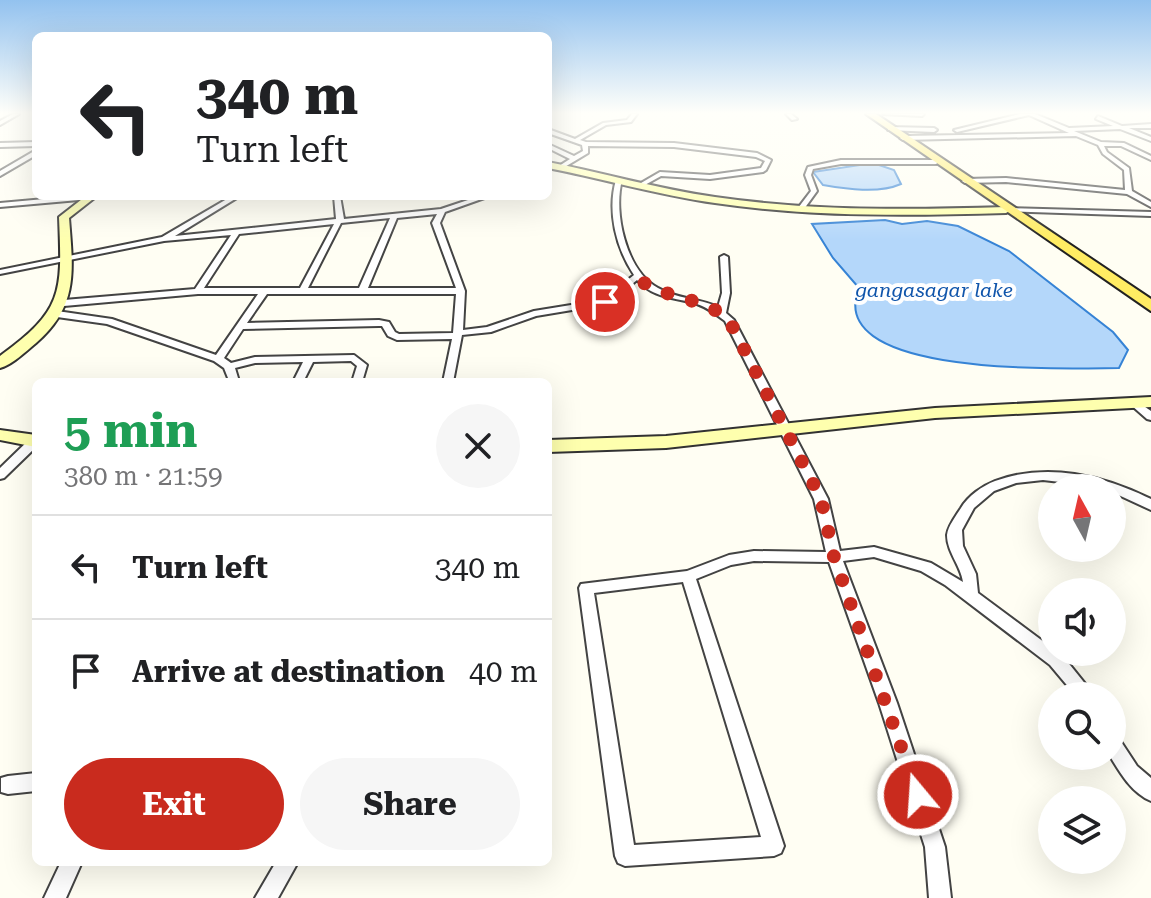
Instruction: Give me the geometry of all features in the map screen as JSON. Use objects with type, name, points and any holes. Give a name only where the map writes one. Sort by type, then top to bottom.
[{"type":"main road","points":[[928,156],[1151,306]]},
{"type":"street","points":[[0,174],[30,156]]},
{"type":"street","points":[[569,156],[575,159]]},
{"type":"street","points":[[561,167],[580,156]]},
{"type":"street","points":[[643,184],[660,174],[710,177],[763,170],[768,160],[759,156]]},
{"type":"street","points":[[1109,156],[1127,169],[1129,192]]},
{"type":"street","points":[[802,208],[814,191],[808,175],[810,168],[841,162],[936,162]]},
{"type":"street","points":[[552,166],[703,198],[802,208],[1151,214]]},
{"type":"street","points":[[619,180],[612,202],[636,277],[660,293],[721,313],[733,327],[821,499],[834,557],[935,847],[940,898]]},
{"type":"street","points":[[965,181],[1015,181],[1129,192],[1151,205]]},
{"type":"street","points":[[0,205],[57,200]]},
{"type":"street","points":[[0,363],[34,338],[60,308],[66,258],[64,217],[87,200]]},
{"type":"street","points":[[164,239],[230,200]]},
{"type":"street","points":[[303,290],[340,219],[338,200]]},
{"type":"street","points":[[0,272],[164,239],[442,211],[475,200]]},
{"type":"street","points":[[442,211],[436,223],[461,291],[458,334],[449,378]]},
{"type":"street","points":[[363,290],[395,215]]},
{"type":"street","points":[[198,291],[236,232]]},
{"type":"street","points":[[721,313],[726,293],[724,257]]},
{"type":"street","points":[[240,326],[379,323],[386,324],[391,334],[397,337],[458,334],[488,330],[534,314],[605,302],[636,277]]},
{"type":"street","points":[[60,308],[198,291],[461,291]]},
{"type":"street","points":[[218,359],[264,291]]},
{"type":"street","points":[[60,308],[109,321],[218,359],[229,366],[233,378]]},
{"type":"street","points":[[300,378],[310,358]]},
{"type":"street","points":[[229,366],[255,360],[359,359],[362,365],[358,378]]},
{"type":"street","points":[[552,446],[614,447],[935,413],[1143,403],[1151,417]]},
{"type":"street","points":[[0,435],[32,440]]},
{"type":"street","points":[[0,475],[32,445]]},
{"type":"street","points":[[970,596],[969,572],[956,546],[956,528],[979,494],[995,486],[1056,475],[1081,477],[1129,492],[1151,505]]},
{"type":"street","points":[[688,576],[774,846],[625,856],[586,588],[688,576],[719,563],[754,556],[834,557],[874,552],[926,567],[1056,660],[1074,682]]},
{"type":"street","points":[[1126,766],[1151,791]]},
{"type":"street","points":[[8,785],[32,782]]},
{"type":"street","points":[[55,898],[70,866]]},
{"type":"street","points":[[266,898],[286,866]]},
{"type":"water","points":[[873,163],[894,170],[901,184],[873,190],[842,188],[823,185],[813,172]]},
{"type":"water","name":"gangasagar lake","points":[[885,220],[902,224],[927,221],[958,226],[1009,251],[1113,332],[1128,350],[1119,368],[1006,367],[958,362],[913,353],[877,339],[858,318],[859,288],[833,258],[812,224]]},
{"type":"route","points":[[605,302],[613,299],[636,277],[660,293],[717,311],[729,320],[821,499],[834,557],[918,795]]}]
